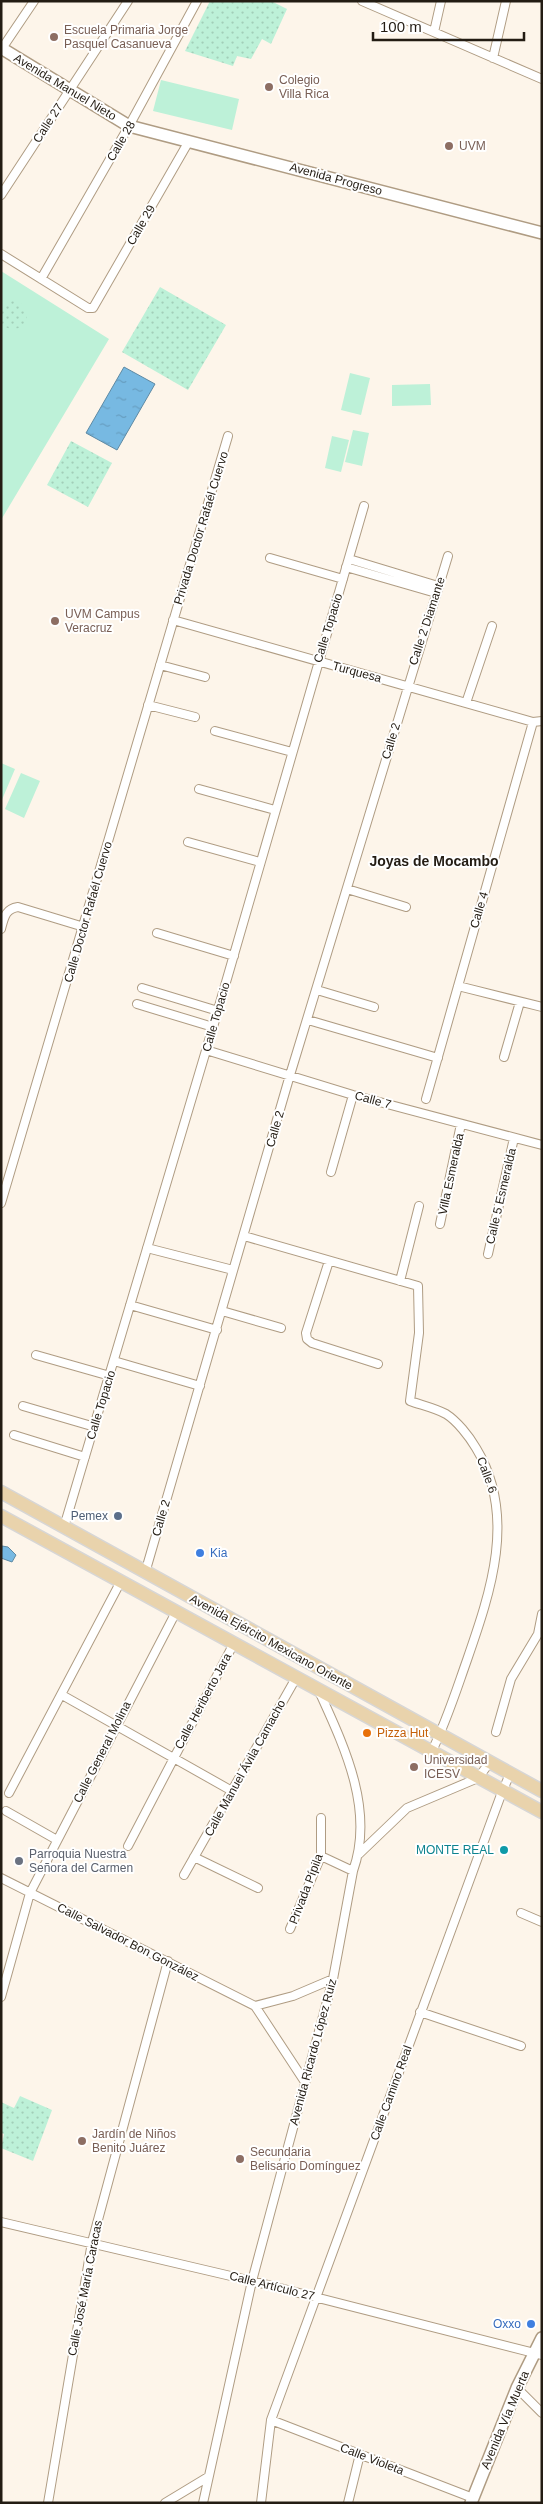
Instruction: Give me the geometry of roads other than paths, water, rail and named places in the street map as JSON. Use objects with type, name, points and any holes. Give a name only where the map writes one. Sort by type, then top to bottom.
[{"type":"main road","name":"Avenida Ejército Mexicano Oriente","points":[[1,1492],[542,1791]]},
{"type":"main road","name":"Avenida Ejército Mexicano Oriente","points":[[1,1516],[502,1792],[542,1812]]},
{"type":"street","points":[[2,49],[34,1]]},
{"type":"street","name":"Calle 27","points":[[1,195],[128,1]]},
{"type":"street","name":"Calle 28","points":[[42,279],[130,126],[197,1]]},
{"type":"street","points":[[362,1],[382,5],[434,32],[542,78]]},
{"type":"street","points":[[434,32],[441,1]]},
{"type":"street","points":[[493,58],[506,1]]},
{"type":"street","name":"Avenida Manuel Nieto","points":[[2,49],[130,126]]},
{"type":"street","name":"Avenida Progreso","points":[[130,126],[542,233]]},
{"type":"street","name":"Calle 29","points":[[42,279],[88,308],[93,308],[189,141]]},
{"type":"street","points":[[1,254],[42,279]]},
{"type":"street","name":"Privada Doctor Rafaél Cuervo","points":[[173,620],[228,436]]},
{"type":"street","name":"Calle Topacio","points":[[64,1527],[234,956],[364,506]]},
{"type":"street","name":"Calle 2 Diamante","points":[[407,686],[448,556]]},
{"type":"street","points":[[270,558],[343,579]]},
{"type":"street","points":[[347,563],[437,589]]},
{"type":"street","name":"Turquesa","points":[[173,620],[533,722],[542,721]]},
{"type":"street","name":"Calle Doctor Rafaél Cuervo","points":[[1,1203],[84,927],[173,620]]},
{"type":"street","points":[[466,703],[492,626]]},
{"type":"street","points":[[160,665],[205,677]]},
{"type":"street","name":"Calle 2","points":[[145,1573],[290,1075],[407,686]]},
{"type":"street","points":[[148,705],[195,717]]},
{"type":"street","name":"Calle 4","points":[[426,1099],[533,722]]},
{"type":"street","points":[[214,731],[292,752]]},
{"type":"street","points":[[199,789],[275,810]]},
{"type":"street","points":[[188,842],[260,862]]},
{"type":"street","points":[[347,889],[406,907]]},
{"type":"street","points":[[1,929],[10,908],[18,908],[84,927]]},
{"type":"street","points":[[158,933],[234,956]]},
{"type":"street","points":[[458,986],[542,1007]]},
{"type":"street","points":[[142,988],[218,1010]]},
{"type":"street","points":[[317,990],[374,1007]]},
{"type":"street","points":[[504,1057],[520,1002]]},
{"type":"street","points":[[137,1004],[213,1027]]},
{"type":"street","points":[[308,1020],[438,1058]]},
{"type":"street","name":"Calle 7","points":[[206,1050],[353,1095],[542,1145]]},
{"type":"street","points":[[331,1172],[353,1095]]},
{"type":"street","name":"Villa Esmeralda","points":[[440,1224],[461,1124]]},
{"type":"street","name":"Calle 5 Esmeralda","points":[[488,1254],[514,1138]]},
{"type":"street","points":[[400,1281],[420,1206]]},
{"type":"street","name":"Calle 6","points":[[244,1236],[418,1286],[419,1333],[410,1401],[446,1414],[470,1438],[485,1462],[499,1513],[498,1542],[489,1589],[474,1639],[440,1735],[431,1753]]},
{"type":"street","points":[[147,1248],[233,1270]]},
{"type":"street","points":[[329,1261],[306,1332],[307,1340],[378,1364]]},
{"type":"street","points":[[130,1306],[217,1330]]},
{"type":"street","points":[[222,1311],[281,1328]]},
{"type":"street","points":[[36,1355],[110,1376]]},
{"type":"street","points":[[114,1361],[200,1386]]},
{"type":"street","points":[[23,1406],[94,1427]]},
{"type":"street","points":[[14,1435],[86,1457]]},
{"type":"street","points":[[9,1793],[121,1581]]},
{"type":"street","name":"Calle General Molina","points":[[1,1997],[30,1893],[176,1612]]},
{"type":"street","points":[[496,1732],[511,1679],[538,1634],[542,1614]]},
{"type":"street","name":"Calle Heriberto Jara","points":[[128,1846],[234,1643]]},
{"type":"street","name":"Calle Manuel Ávila Camacho","points":[[184,1875],[296,1678]]},
{"type":"street","name":"Avenida Ricardo López Ruiz","points":[[203,2503],[252,2281],[333,1979],[353,1871],[359,1854],[360,1819],[354,1777],[341,1739],[319,1690]]},
{"type":"street","points":[[62,1695],[232,1791]]},
{"type":"street","points":[[359,1854],[407,1808],[478,1778],[490,1762]]},
{"type":"street","name":"Calle Camino Real","points":[[261,2503],[270,2420],[510,1774]]},
{"type":"street","points":[[6,1812],[57,1840]]},
{"type":"street","name":"Privada Pípila","points":[[290,1930],[321,1856],[321,1818]]},
{"type":"street","points":[[321,1856],[353,1871]]},
{"type":"street","points":[[194,1858],[258,1888]]},
{"type":"street","name":"Calle Salvador Bon González","points":[[1,1878],[255,2006],[305,2082]]},
{"type":"street","points":[[521,1913],[542,1922]]},
{"type":"street","name":"Calle José María Caracas","points":[[48,2503],[92,2242],[168,1961]]},
{"type":"street","points":[[255,2006],[292,1996],[333,1979]]},
{"type":"street","points":[[420,2012],[521,2046]]},
{"type":"street","name":"Calle Artículo 27","points":[[1,2222],[252,2281],[538,2354]]},
{"type":"street","name":"Avenida Vía Muerta","points":[[472,2500],[517,2388],[538,2354],[542,2338]]},
{"type":"street","points":[[517,2388],[542,2413]]},
{"type":"street","name":"Calle Violeta","points":[[270,2420],[360,2454],[472,2500]]},
{"type":"street","points":[[348,2503],[360,2454]]},
{"type":"street","points":[[165,2503],[208,2477]]},
{"type":"water","points":[[124,367],[155,384],[117,450],[86,433]]},
{"type":"water","points":[[2,1546],[8,1547],[16,1555],[12,1562],[1,1558]]},
{"type":"place","name":"Escuela Primaria Jorge Pasquel Casanueva","points":[[54,37]]},
{"type":"place","name":"Colegio Villa Rica","points":[[269,87]]},
{"type":"place","name":"UVM","points":[[449,146]]},
{"type":"place","name":"UVM Campus Veracruz","points":[[55,621]]},
{"type":"place","name":"Pemex","points":[[118,1516]]},
{"type":"place","name":"Kia","points":[[200,1553]]},
{"type":"place","name":"Pizza Hut","points":[[367,1733]]},
{"type":"place","name":"Universidad ICESV","points":[[414,1767]]},
{"type":"place","name":"MONTE REAL","points":[[504,1850]]},
{"type":"place","name":"Parroquia Nuestra Señora del Carmen","points":[[19,1861]]},
{"type":"place","name":"Jardín de Niños Benito Juárez","points":[[82,2141]]},
{"type":"place","name":"Secundaria Belisario Domínguez","points":[[240,2159]]},
{"type":"place","name":"Oxxo","points":[[531,2324]]},
{"type":"district","name":"Joyas de Mocambo","points":[[434,861]]}]
